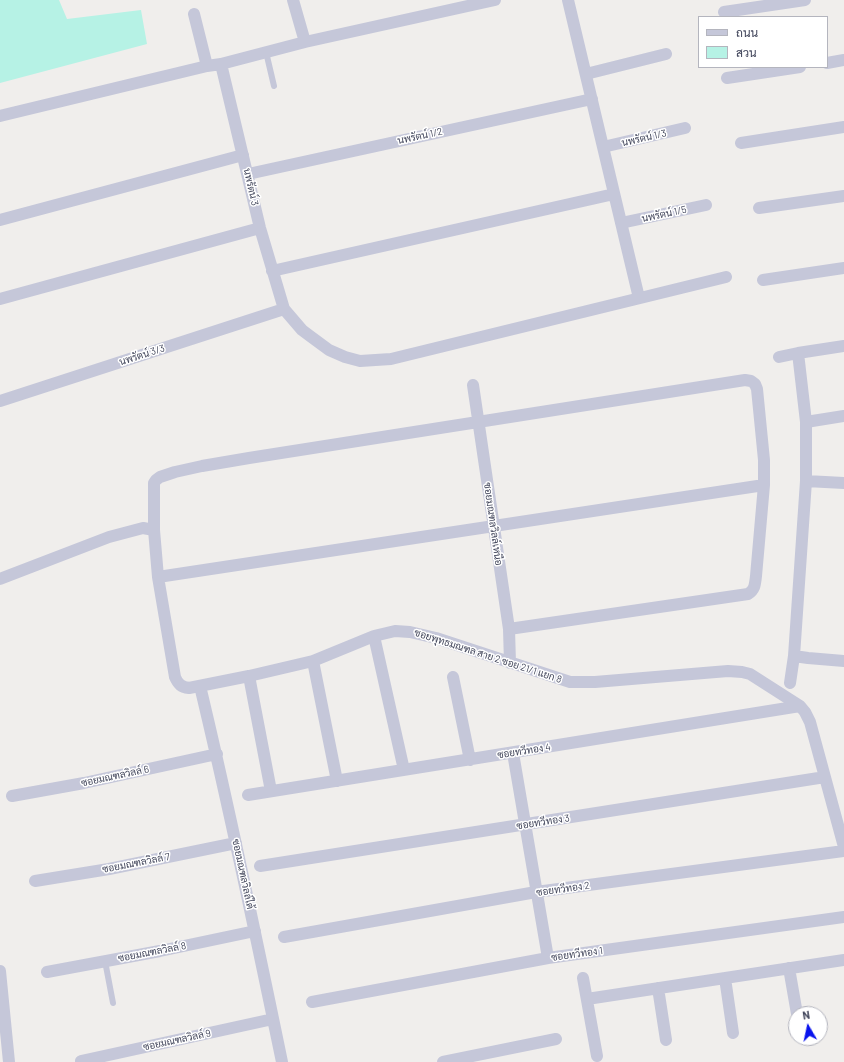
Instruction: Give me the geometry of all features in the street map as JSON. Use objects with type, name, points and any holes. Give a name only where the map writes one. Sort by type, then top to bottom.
[{"type":"street","points":[[294,0],[305,42]]},
{"type":"street","points":[[0,116],[207,66],[221,64],[467,3],[495,0]]},
{"type":"street","points":[[568,0],[639,298]]},
{"type":"street","points":[[724,12],[805,0]]},
{"type":"street","points":[[194,14],[207,66]]},
{"type":"street","points":[[586,74],[666,54]]},
{"type":"street","points":[[828,63],[844,60]]},
{"type":"street","name":"นพรัตน์ 3","points":[[221,64],[260,228],[284,309]]},
{"type":"street","points":[[727,78],[793,68]]},
{"type":"street","name":"นพรัตน์ 1/2","points":[[248,174],[592,99]]},
{"type":"street","points":[[741,143],[844,127]]},
{"type":"street","name":"นพรัตน์ 1/3","points":[[603,147],[686,128]]},
{"type":"street","points":[[0,220],[243,155]]},
{"type":"street","points":[[272,272],[614,194]]},
{"type":"street","points":[[759,208],[844,196]]},
{"type":"street","name":"นพรัตน์ 1/5","points":[[621,223],[706,205]]},
{"type":"street","points":[[0,299],[260,228]]},
{"type":"street","points":[[763,280],[844,268]]},
{"type":"street","points":[[284,309],[302,330],[329,350],[345,357],[360,361],[391,359],[726,277]]},
{"type":"street","name":"นพรัตน์ 3/3","points":[[0,401],[284,309]]},
{"type":"street","points":[[779,357],[844,346]]},
{"type":"street","points":[[790,683],[794,656],[806,481],[806,422],[798,353]]},
{"type":"street","points":[[478,422],[745,380],[751,381],[757,389],[764,460],[764,485],[756,576],[752,591],[748,594],[508,629]]},
{"type":"street","name":"ซอยมณฑลวิลล์เหนือ","points":[[473,385],[508,629],[510,663]]},
{"type":"street","points":[[806,422],[844,416]]},
{"type":"street","name":"ซอยพุทธมณฑล สาย 2 ซอย 21/1 แยก 8","points":[[478,422],[202,466],[166,474],[156,480],[154,483],[154,530],[158,577],[175,677],[178,684],[188,688],[200,686],[313,661],[374,636],[395,631],[410,632],[436,638],[570,682],[582,683],[728,671],[742,672],[750,674],[800,706],[805,712],[810,722],[844,847]]},
{"type":"street","points":[[806,481],[844,483]]},
{"type":"street","points":[[158,577],[764,485]]},
{"type":"street","points":[[0,579],[109,537],[143,528],[154,530]]},
{"type":"street","points":[[374,636],[404,770]]},
{"type":"street","points":[[794,656],[844,661]]},
{"type":"street","points":[[313,661],[337,781]]},
{"type":"street","points":[[249,676],[271,792]]},
{"type":"street","points":[[453,677],[470,760]]},
{"type":"street","name":"ซอยมณฑลวิลล์ใต้","points":[[200,686],[217,754],[256,931],[282,1062]]},
{"type":"street","name":"ซอยทวีทอง 4","points":[[248,795],[800,706]]},
{"type":"street","points":[[513,753],[548,958]]},
{"type":"street","name":"ซอยมณฑลวิลล์ 6","points":[[12,796],[84,783],[217,754]]},
{"type":"street","name":"ซอยทวีทอง 3","points":[[260,866],[825,777]]},
{"type":"street","name":"ซอยมณฑลวิลล์ 7","points":[[35,881],[236,843]]},
{"type":"street","name":"ซอยทวีทอง 2","points":[[284,937],[536,892],[844,850]]},
{"type":"street","name":"ซอยทวีทอง 1","points":[[312,1002],[548,958],[844,917]]},
{"type":"street","name":"ซอยมณฑลวิลล์ 8","points":[[48,972],[256,931]]},
{"type":"street","points":[[587,999],[844,960]]},
{"type":"street","points":[[789,968],[796,1006]]},
{"type":"street","points":[[0,971],[9,1062]]},
{"type":"street","points":[[583,978],[597,1056]]},
{"type":"street","points":[[725,978],[733,1033]]},
{"type":"street","points":[[658,988],[666,1040]]},
{"type":"street","name":"ซอยมณฑลวิลล์ 9","points":[[81,1061],[273,1019]]},
{"type":"street","points":[[443,1062],[556,1039]]},
{"type":"lane","points":[[266,52],[274,86]]},
{"type":"lane","points":[[105,961],[113,1003]]},
{"type":"green space","points":[[0,0],[59,0],[67,19],[141,10],[147,44],[0,83]]}]
